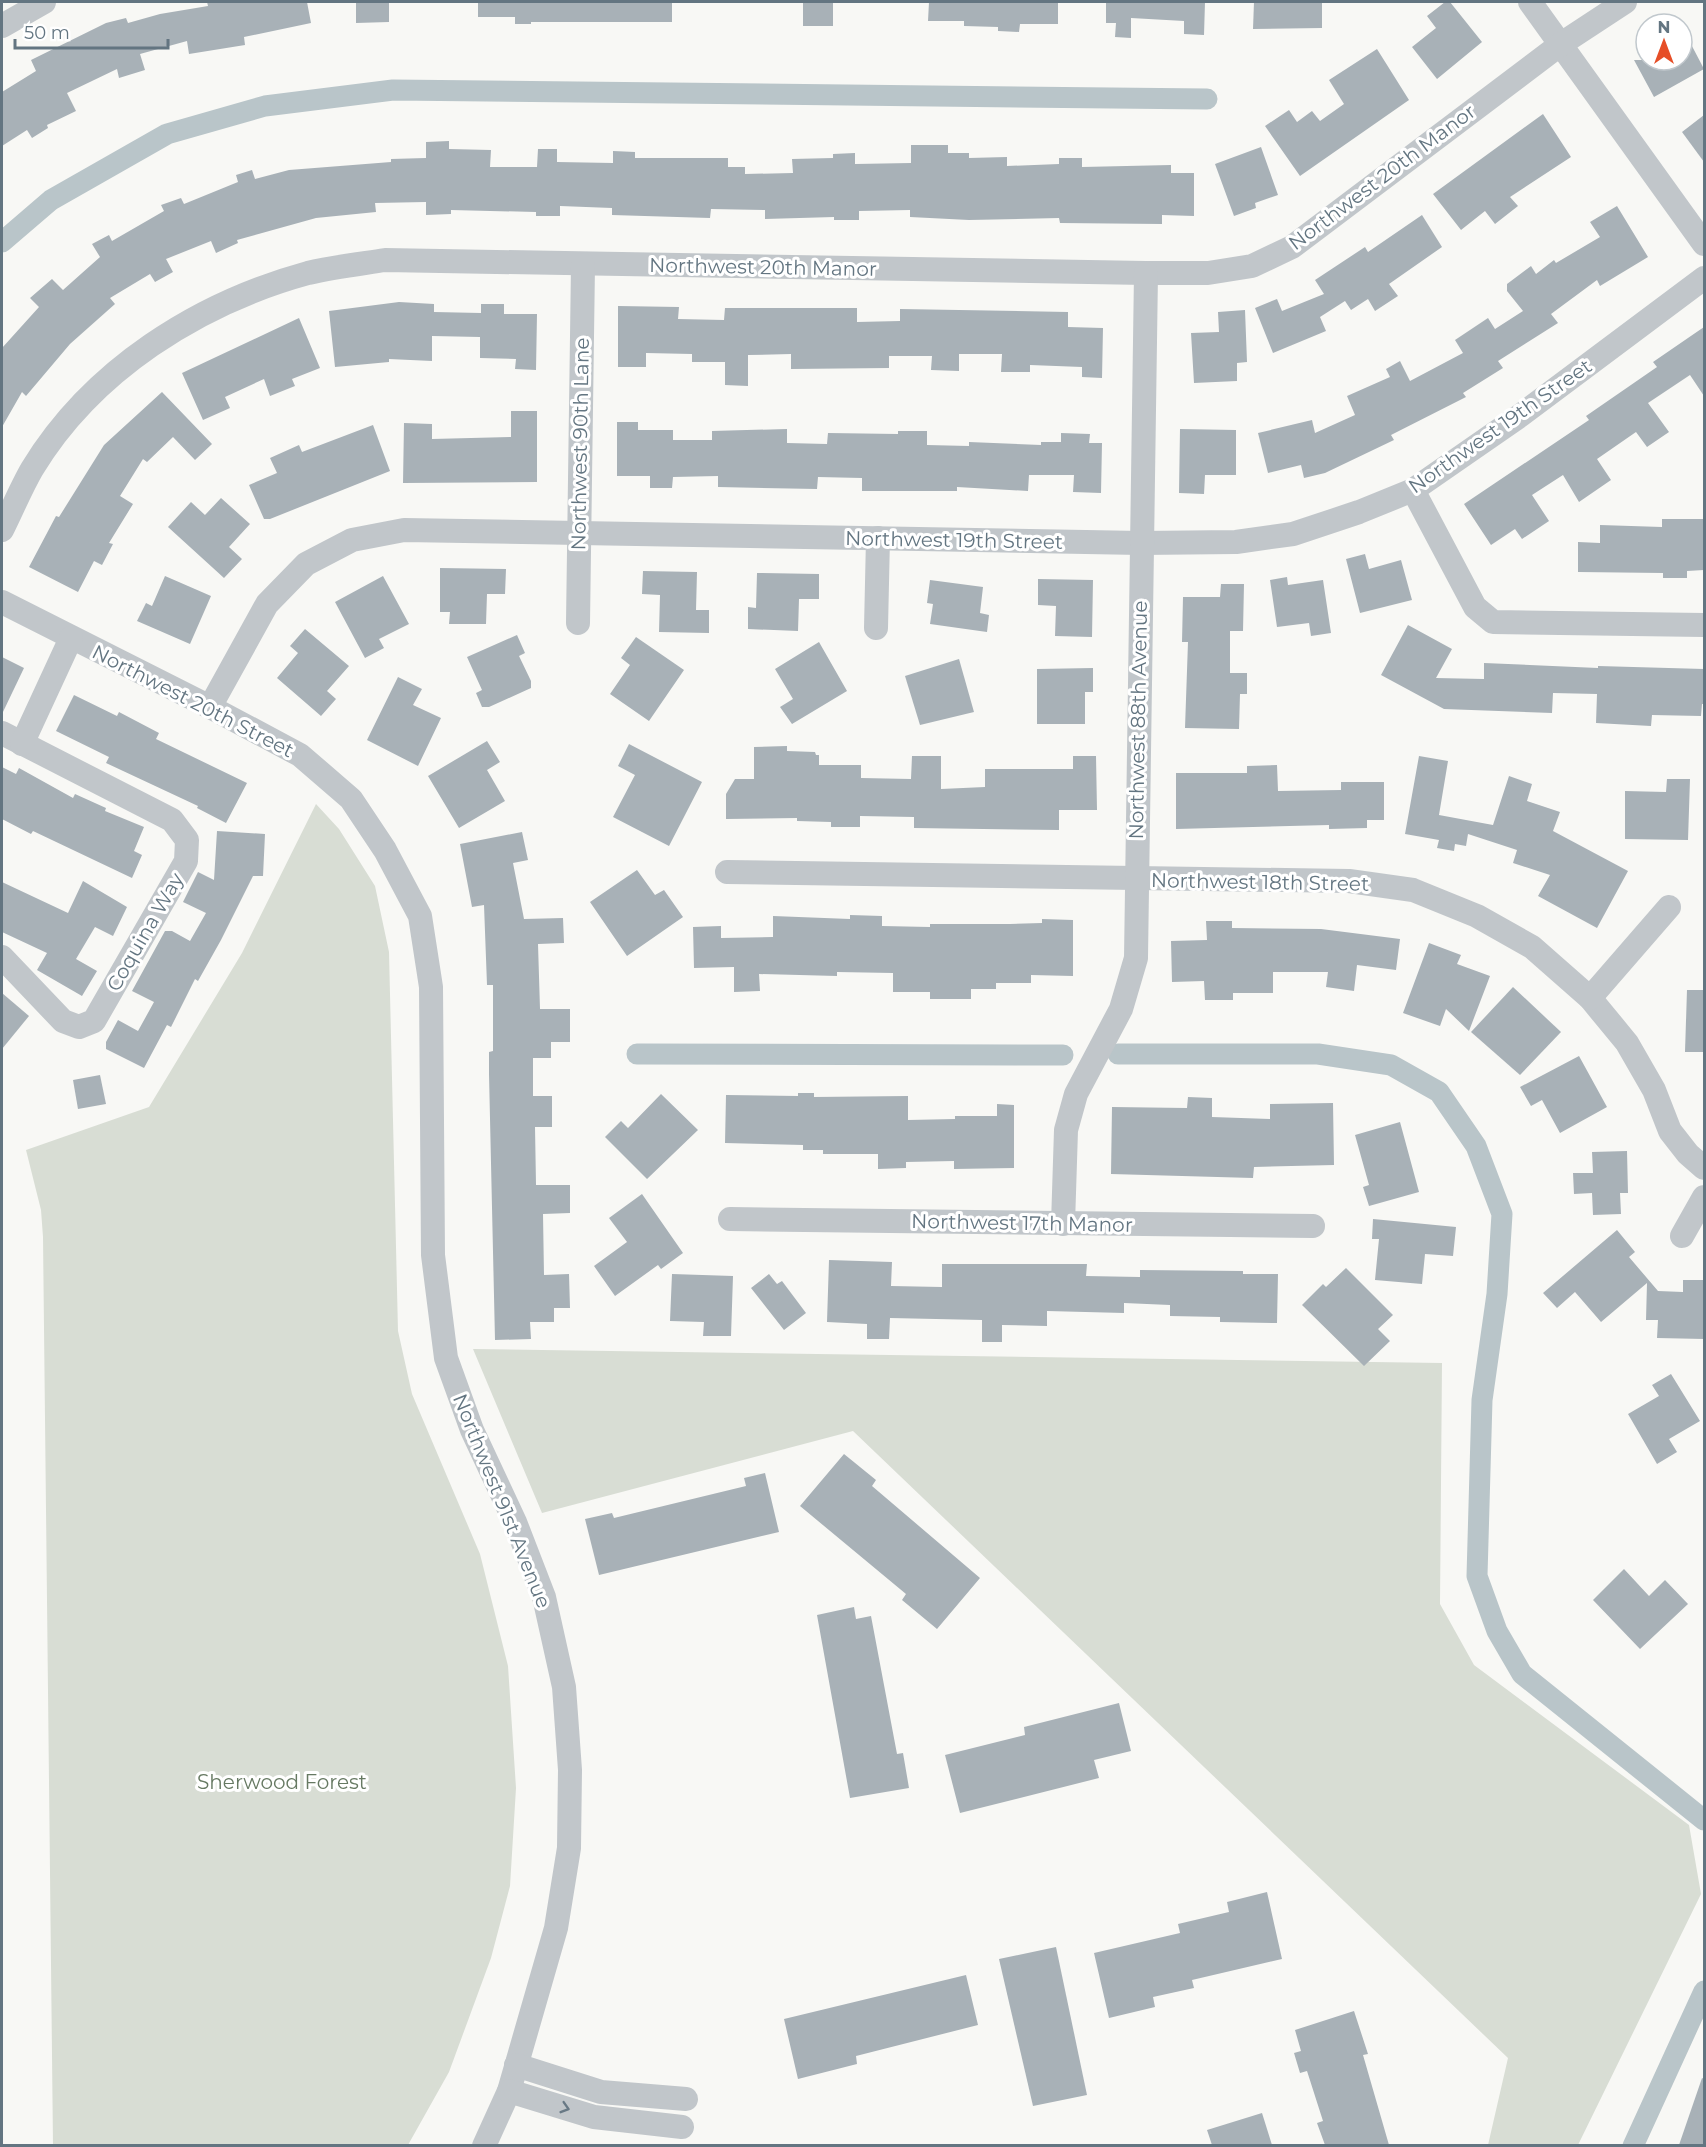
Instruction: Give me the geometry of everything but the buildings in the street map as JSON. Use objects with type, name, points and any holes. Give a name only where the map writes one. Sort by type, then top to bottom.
[{"type":"street","points":[[2,26],[44,2]]},
{"type":"street","points":[[1530,2],[1704,244]]},
{"type":"street","name":"Northwest 20th Manor","points":[[2,530],[33,468],[80,405],[131,359],[185,323],[240,296],[309,273],[385,260],[1146,273],[1208,273],[1252,266],[1292,247],[1561,44],[1625,2]]},
{"type":"street","name":"Northwest 90th Lane","points":[[578,623],[583,265]]},
{"type":"street","name":"Northwest 88th Avenue","points":[[1063,1224],[1066,1130],[1076,1094],[1122,1009],[1136,958],[1146,273]]},
{"type":"street","name":"Northwest 19th Street","points":[[210,706],[267,604],[306,564],[352,540],[404,530],[1141,543],[1236,542],[1293,534],[1359,512],[1413,489],[1521,415],[1704,279]]},
{"type":"street","points":[[1413,489],[1475,607],[1493,622],[1704,625]]},
{"type":"street","points":[[876,628],[878,538]]},
{"type":"street","name":"Northwest 20th Street","points":[[2,602],[210,706],[300,755],[351,799],[386,850],[420,916]]},
{"type":"street","name":"Coquina Way","points":[[2,957],[63,1021],[79,1027],[94,1021],[186,861],[187,840],[172,820],[12,738],[71,638]]},
{"type":"street","name":"Northwest 18th Street","points":[[727,872],[1349,880],[1413,890],[1477,916],[1532,947],[1590,998],[1627,1043],[1654,1090],[1670,1131],[1688,1154],[1704,1168]]},
{"type":"street","points":[[1590,998],[1669,907]]},
{"type":"street","name":"Northwest 91st Avenue","points":[[420,916],[431,987],[433,1255],[446,1358],[472,1430],[515,1522],[544,1597],[565,1699],[570,1770],[569,1848],[556,1928],[509,2091],[484,2145]]},
{"type":"street","points":[[1682,1236],[1704,1197]]},
{"type":"street","name":"Northwest 17th Manor","points":[[730,1219],[1313,1226]]},
{"type":"street","points":[[516,2066],[601,2092],[686,2099]]},
{"type":"street","points":[[509,2091],[594,2117],[682,2127]]},
{"type":"green space","name":"Sherwood Forest","points":[[316,804],[339,829],[375,886],[389,952],[398,1331],[412,1394],[480,1554],[508,1666],[516,1788],[510,1886],[491,1958],[449,2072],[408,2145],[53,2145],[43,1237],[41,1210],[26,1150],[149,1107],[242,953]]},
{"type":"green space","points":[[473,1349],[1442,1363],[1440,1604],[1474,1665],[1689,1825],[1701,1894],[1578,2145],[1488,2145],[1508,2058],[853,1431],[542,1513]]},
{"type":"waterway","points":[[2,242],[51,200],[167,134],[265,106],[393,90],[1207,99]]},
{"type":"waterway","points":[[637,1054],[1063,1055]]},
{"type":"waterway","points":[[1118,1054],[1318,1054],[1391,1065],[1439,1092],[1476,1146],[1502,1214],[1497,1294],[1482,1400],[1477,1576],[1497,1631],[1522,1674],[1704,1820]]},
{"type":"waterway","points":[[1633,2146],[1704,1991]]}]
